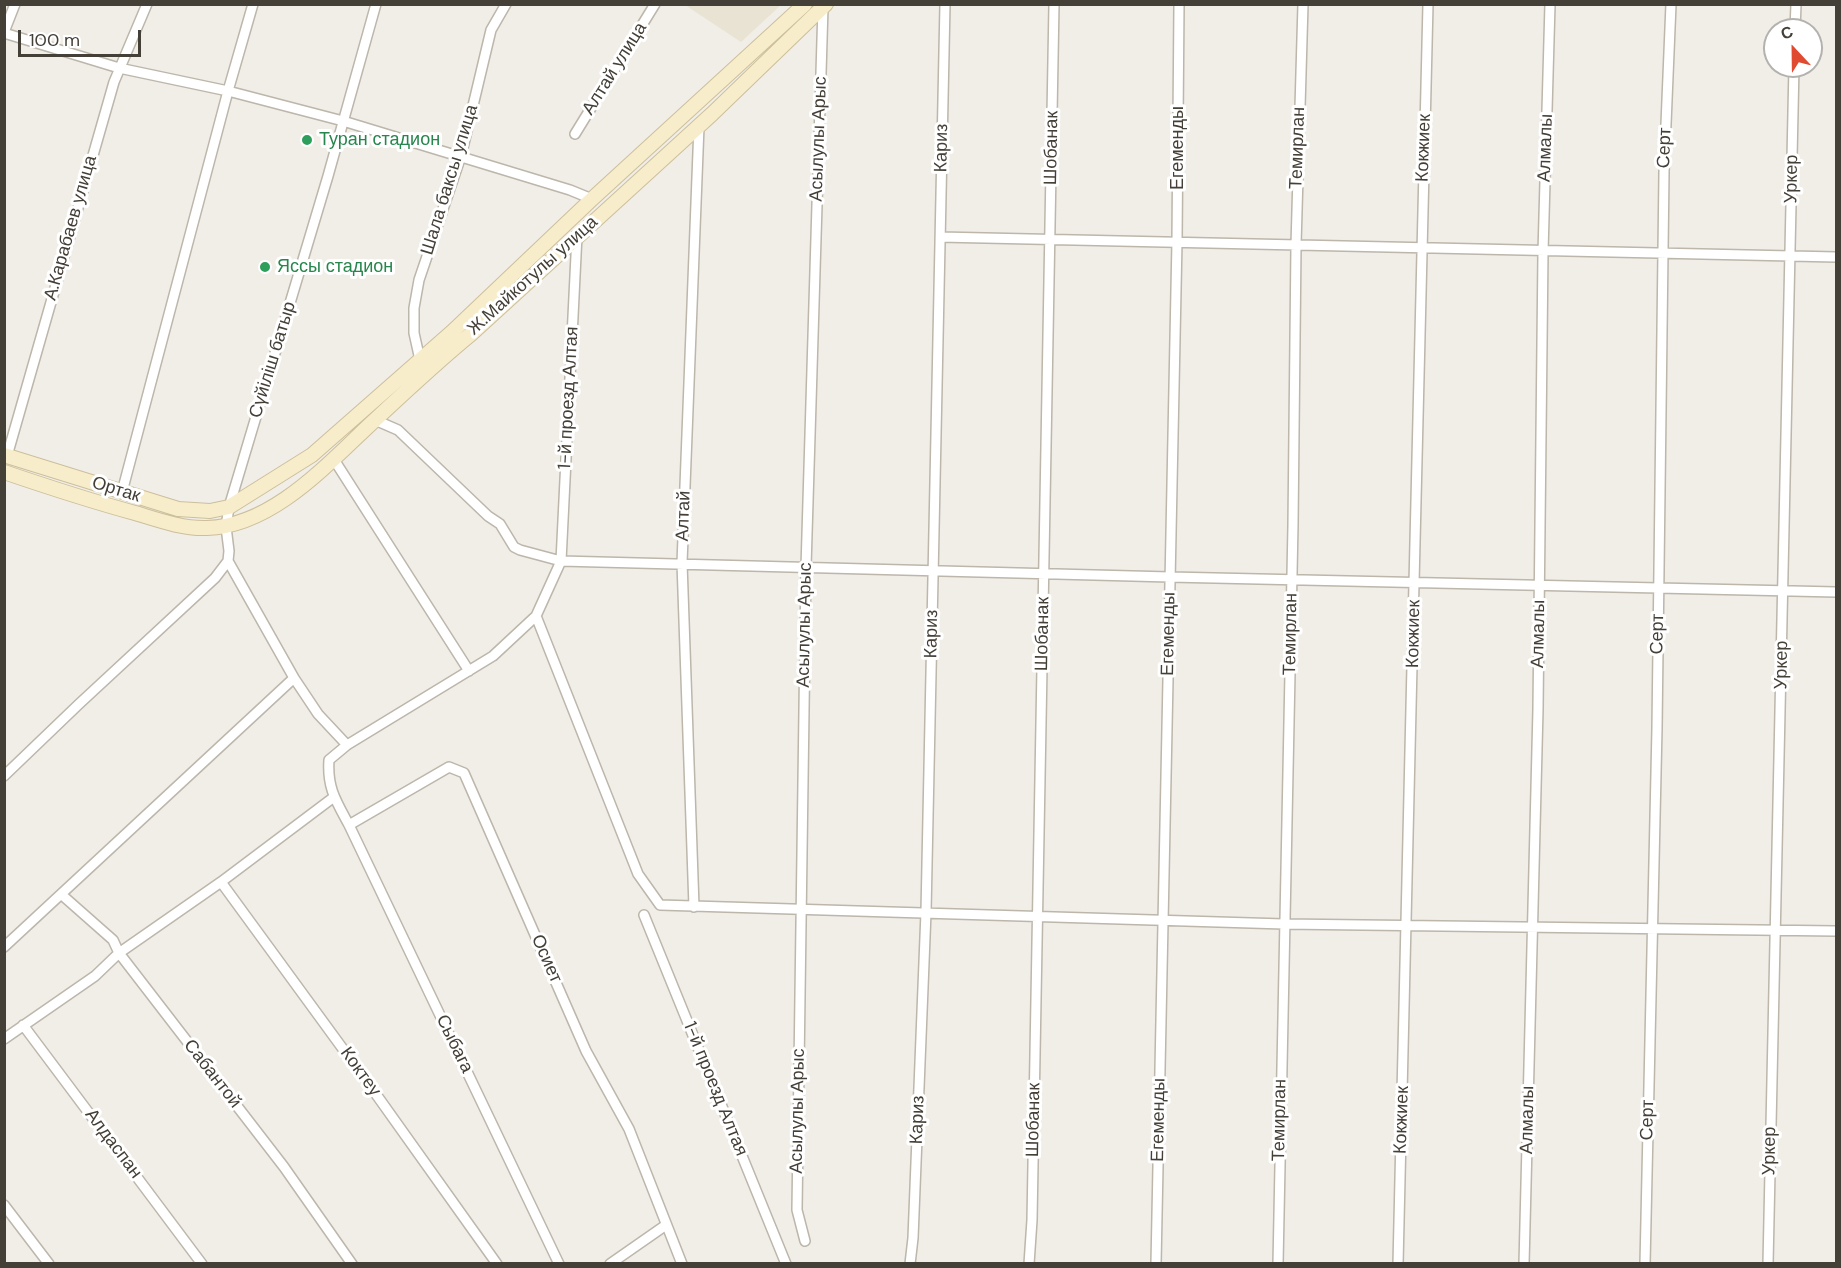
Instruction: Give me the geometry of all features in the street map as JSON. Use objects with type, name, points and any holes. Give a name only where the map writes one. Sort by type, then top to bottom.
[{"type":"street","points":[[15,4],[4,33],[119,68],[228,91],[343,121],[570,190],[592,199]]},
{"type":"street","name":"А.Карабаев улица","points":[[6,455],[99,130],[119,68],[147,4]]},
{"type":"street","points":[[122,492],[253,4]]},
{"type":"street","name":"Сүйіліш батыр","points":[[228,561],[226,527],[229,507],[328,176],[376,4]]},
{"type":"street","name":"Шала баксы улица","points":[[420,360],[414,333],[414,308],[419,280],[461,156],[491,30],[506,4]]},
{"type":"street","name":"Алтай улица","points":[[575,134],[655,4]]},
{"type":"street","name":"Ж.Майкотулы улица","points":[[229,507],[312,455],[420,360],[805,4]]},
{"type":"street","name":"Кариз","points":[[910,1263],[913,1238],[926,912],[945,4]]},
{"type":"street","name":"Шобанак","points":[[1029,1263],[1032,1220],[1054,4]]},
{"type":"street","name":"Егеменды","points":[[1156,1263],[1177,241],[1179,4]]},
{"type":"street","name":"Темирлан","points":[[1278,1263],[1292,579],[1296,245],[1303,4]]},
{"type":"street","name":"Кокжиек","points":[[1398,1263],[1408,926],[1428,4]]},
{"type":"street","name":"Алмалы","points":[[1524,1263],[1539,585],[1543,252],[1550,4]]},
{"type":"street","name":"Серт","points":[[1645,1263],[1659,588],[1664,172],[1671,4]]},
{"type":"street","name":"Ж.Майкотулы улица","points":[[226,527],[255,517],[279,504],[333,459],[699,126],[825,6]]},
{"type":"street","name":"Асылулы Арыс","points":[[805,1241],[797,1210],[806,567],[825,6]]},
{"type":"street","name":"Уркер","points":[[1768,1263],[1794,78]]},
{"type":"street","name":"Алтай","points":[[694,907],[682,563],[699,126]]},
{"type":"street","name":"1-й проезд Алтая","points":[[561,561],[577,235]]},
{"type":"street","points":[[940,237],[1836,257]]},
{"type":"street","points":[[512,275],[522,286]]},
{"type":"street","points":[[375,420],[398,430],[488,516],[500,524],[514,547],[561,561],[1836,591]]},
{"type":"street","name":"Ортак","points":[[6,455],[178,509],[210,512],[229,507]]},
{"type":"street","points":[[333,459],[469,671]]},
{"type":"street","name":"Ортак","points":[[4,472],[66,494],[176,525],[204,528],[226,527]]},
{"type":"street","points":[[4,776],[215,578],[228,561],[294,678],[318,714],[347,745],[493,656],[536,616],[561,561]]},
{"type":"street","points":[[536,616],[638,874],[660,905],[1284,924],[1836,931]]},
{"type":"street","points":[[4,947],[294,678]]},
{"type":"street","name":"Сыбага","points":[[347,745],[329,760],[328,777],[334,797],[560,1263]]},
{"type":"street","name":"Осиет","points":[[349,825],[449,767],[464,773],[586,1051],[629,1129],[682,1263]]},
{"type":"street","points":[[4,1039],[95,976],[119,953],[221,882],[334,797]]},
{"type":"street","name":"Коктеу","points":[[221,882],[496,1263]]},
{"type":"street","name":"Сабантой","points":[[62,895],[112,940],[119,953],[284,1167],[352,1263]]},
{"type":"street","name":"1-й проезд Алтая","points":[[644,915],[786,1263]]},
{"type":"street","name":"Алдаспан","points":[[23,1024],[202,1263]]},
{"type":"street","points":[[4,1205],[49,1263]]},
{"type":"street","points":[[610,1263],[666,1225]]},
{"type":"shaded area","points":[[685,5],[781,5],[741,42]]},
{"type":"place","name":"Туран стадион","points":[[307,140]]},
{"type":"place","name":"Яссы стадион","points":[[265,267]]}]
